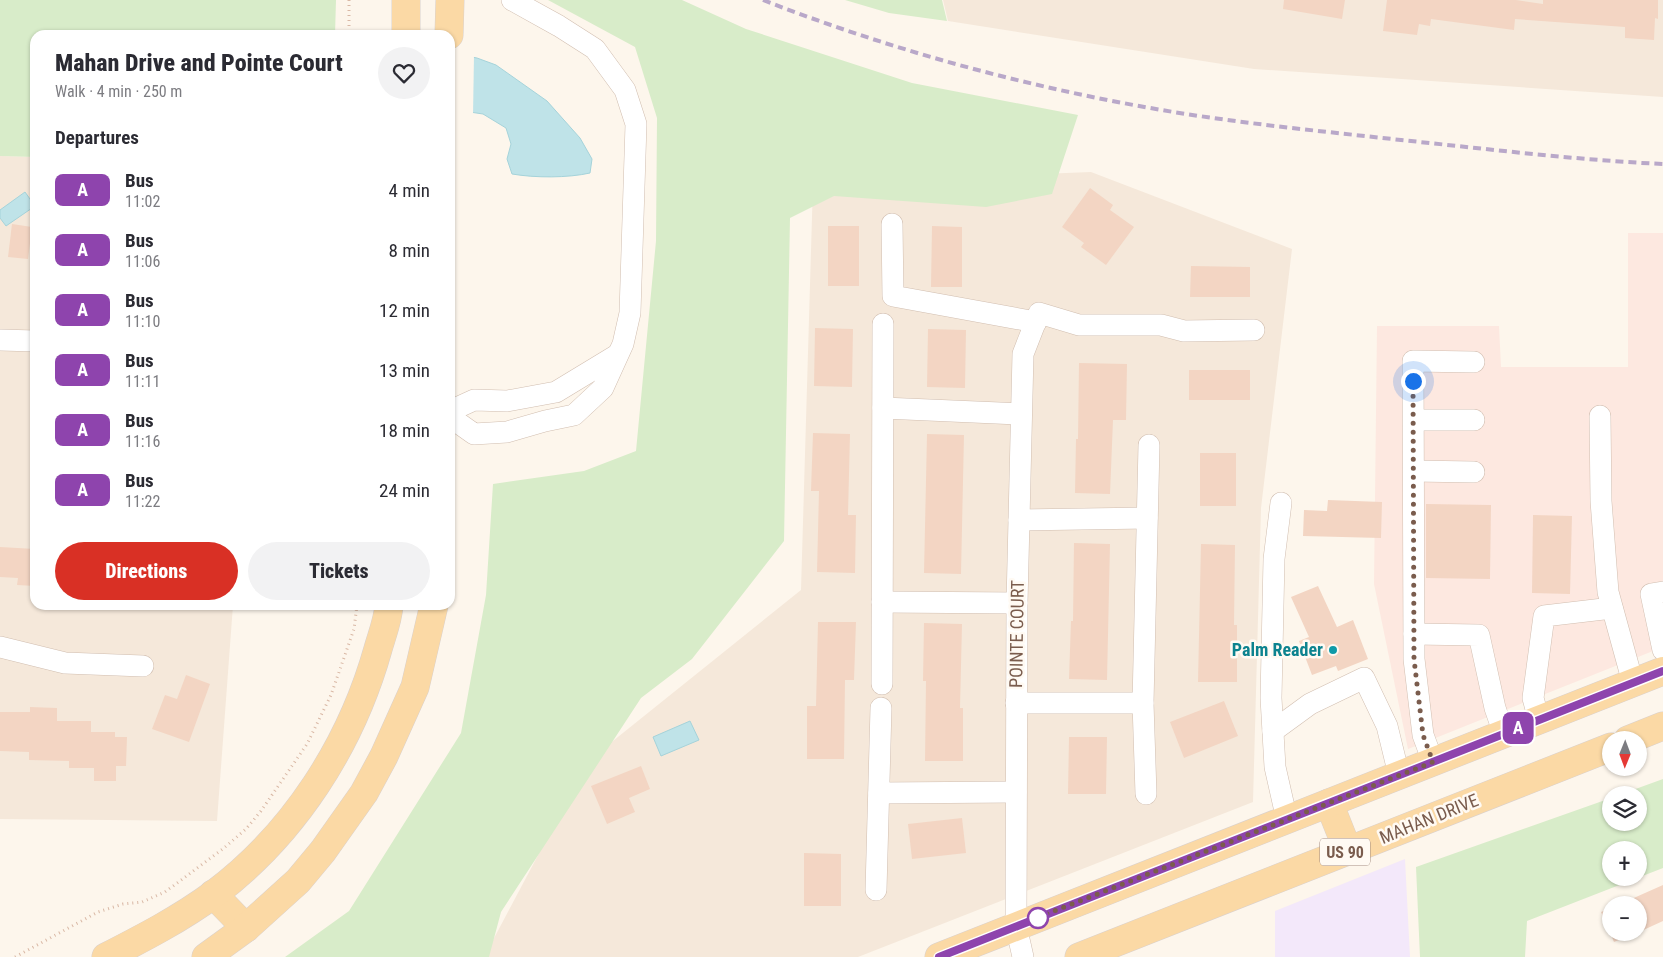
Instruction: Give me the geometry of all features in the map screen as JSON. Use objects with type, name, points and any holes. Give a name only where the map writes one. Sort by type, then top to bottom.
[{"type":"main road","points":[[406,0],[406,30]]},
{"type":"main road","points":[[449,30],[450,0]]},
{"type":"main road","points":[[106,957],[183,914],[214,894],[261,852],[289,822],[316,786],[350,727],[368,683],[388,610]]},
{"type":"main road","points":[[206,957],[246,928],[298,881],[323,851],[364,793],[384,756],[415,687],[433,610]]},
{"type":"main road","points":[[939,957],[1663,671]]},
{"type":"main road","points":[[1648,732],[1663,726]]},
{"type":"main road","name":"MAHAN DRIVE","points":[[1080,957],[1602,751]]},
{"type":"main road","points":[[1329,803],[1348,851]]},
{"type":"main road","points":[[214,894],[246,928]]},
{"type":"street","points":[[455,421],[474,434],[507,432],[574,416],[603,388],[623,344],[630,313],[636,124],[625,90],[595,49],[559,26],[512,0]]},
{"type":"street","points":[[892,224],[894,296],[1080,325],[1161,325],[1184,331],[1254,330]]},
{"type":"street","name":"POINTE COURT","points":[[1023,957],[1016,926],[1017,603],[1022,354],[1038,318]]},
{"type":"street","points":[[882,684],[883,324]]},
{"type":"street","points":[[0,340],[30,341]]},
{"type":"street","points":[[455,409],[474,400],[507,401],[556,392],[617,356]]},
{"type":"street","points":[[1433,762],[1423,735],[1414,659],[1413,361],[1474,362]]},
{"type":"street","points":[[883,408],[1021,414]]},
{"type":"street","points":[[1600,416],[1601,501],[1608,592],[1633,683]]},
{"type":"street","points":[[1414,420],[1474,420]]},
{"type":"street","points":[[1146,794],[1143,703],[1149,445]]},
{"type":"street","points":[[1414,471],[1474,472]]},
{"type":"street","points":[[1281,504],[1274,559],[1271,698],[1275,768],[1287,820]]},
{"type":"street","points":[[1019,520],[1147,518]]},
{"type":"street","points":[[1663,592],[1651,594],[1663,650]]},
{"type":"street","points":[[882,602],[1017,603]]},
{"type":"street","points":[[1539,720],[1533,698],[1544,616],[1612,608]]},
{"type":"street","points":[[1414,634],[1479,635],[1495,708],[1504,734]]},
{"type":"street","points":[[0,646],[65,663],[144,666]]},
{"type":"street","points":[[1273,730],[1310,704],[1364,678],[1387,726],[1398,775]]},
{"type":"street","points":[[1016,703],[1143,703]]},
{"type":"street","points":[[876,890],[881,708]]},
{"type":"street","points":[[878,793],[1016,792]]},
{"type":"path","points":[[349,0],[349,30]]},
{"type":"path","points":[[15,957],[98,912],[123,904],[142,902],[165,892],[246,829],[261,811],[307,744],[331,695],[354,629],[356,610]]},
{"type":"shaded area","points":[[943,0],[1663,0],[1663,97],[1254,69],[948,21]]},
{"type":"shaded area","points":[[0,156],[30,157],[30,610],[233,610],[217,821],[0,819]]},
{"type":"shaded area","points":[[1091,172],[1292,249],[1261,508],[1253,802],[858,957],[484,957],[588,761],[801,590],[813,183]]},
{"type":"shaded area","points":[[1628,233],[1663,233],[1663,647],[1408,749],[1374,584],[1377,326],[1499,326],[1501,367],[1628,367]]},
{"type":"shaded area","points":[[1405,859],[1410,957],[1275,957],[1275,911]]},
{"type":"green space","points":[[0,0],[336,0],[335,30],[30,30],[30,157],[0,156]]},
{"type":"green space","points":[[548,0],[682,0],[746,29],[912,83],[1078,115],[1052,194],[986,207],[834,196],[790,218],[784,541],[692,659],[641,698],[501,912],[489,957],[285,957],[349,911],[461,733],[486,595],[493,484],[584,471],[636,451],[656,241],[657,118],[635,47]]},
{"type":"green space","points":[[845,0],[942,0],[947,21],[889,13]]},
{"type":"green space","points":[[1663,779],[1663,868],[1647,874],[1647,841],[1602,841],[1602,886],[1617,886],[1527,921],[1525,957],[1420,957],[1416,867],[1602,801],[1602,831],[1647,831],[1647,786],[1644,786]]},
{"type":"water","points":[[455,54],[477,58],[496,65],[547,101],[580,138],[592,159],[590,173],[551,177],[512,174],[507,159],[511,144],[506,128],[483,114],[455,110]]},
{"type":"water","points":[[25,192],[30,199],[30,209],[6,226],[0,218],[0,210]]},
{"type":"water","points":[[690,721],[699,740],[661,756],[653,737]]},
{"type":"pier","points":[[455,52],[474,55],[473,115],[455,112]]},
{"type":"building","points":[[1284,0],[1345,0],[1342,19],[1283,9]]},
{"type":"building","points":[[1387,0],[1516,0],[1543,4],[1543,0],[1658,0],[1658,19],[1655,18],[1654,40],[1625,38],[1625,27],[1515,19],[1514,30],[1431,19],[1430,26],[1419,24],[1417,35],[1383,31]]},
{"type":"building","points":[[1090,188],[1113,205],[1110,210],[1134,227],[1106,265],[1081,247],[1084,243],[1062,227]]},
{"type":"building","points":[[12,224],[30,227],[28,259],[8,257]]},
{"type":"building","points":[[828,226],[859,226],[859,286],[828,286]]},
{"type":"building","points":[[932,226],[962,227],[962,287],[931,287]]},
{"type":"building","points":[[1191,266],[1250,267],[1250,297],[1190,297]]},
{"type":"building","points":[[815,328],[853,329],[852,387],[814,386]]},
{"type":"building","points":[[928,329],[966,330],[965,388],[927,387]]},
{"type":"building","points":[[1079,363],[1127,364],[1126,420],[1113,420],[1110,494],[1075,493]]},
{"type":"building","points":[[1189,370],[1250,370],[1250,400],[1189,400]]},
{"type":"building","points":[[813,433],[850,434],[848,515],[856,515],[855,573],[817,572],[819,491],[811,491]]},
{"type":"building","points":[[927,434],[964,435],[961,574],[924,573]]},
{"type":"building","points":[[1200,453],[1236,453],[1236,506],[1200,506]]},
{"type":"building","points":[[1328,500],[1382,502],[1381,538],[1303,536],[1304,510],[1327,511]]},
{"type":"building","points":[[1426,504],[1491,505],[1490,579],[1426,578]]},
{"type":"building","points":[[1533,515],[1572,516],[1570,594],[1532,593]]},
{"type":"building","points":[[1074,543],[1110,544],[1107,680],[1069,679],[1071,621],[1073,621]]},
{"type":"building","points":[[1201,544],[1235,545],[1234,625],[1237,625],[1237,682],[1198,682]]},
{"type":"building","points":[[0,547],[30,549],[30,586],[17,585],[18,578],[0,577]]},
{"type":"building","name":"Palm Reader","points":[[1318,586],[1337,627],[1353,620],[1368,659],[1338,671],[1336,666],[1312,675],[1299,641],[1309,637],[1291,597]]},
{"type":"building","points":[[818,622],[856,622],[854,680],[845,680],[844,759],[807,759],[807,706],[816,706]]},
{"type":"building","points":[[924,623],[962,624],[960,708],[963,708],[963,761],[925,761],[926,681],[923,681]]},
{"type":"building","points":[[186,675],[210,684],[189,742],[152,729],[165,695],[177,699]]},
{"type":"building","points":[[1224,701],[1238,736],[1184,758],[1170,722]]},
{"type":"building","points":[[30,707],[57,708],[57,721],[91,721],[91,732],[115,732],[115,737],[127,737],[126,766],[116,766],[116,781],[94,781],[94,768],[69,768],[69,761],[29,760],[29,752],[0,751],[0,712],[30,712]]},
{"type":"building","points":[[1069,737],[1107,737],[1106,794],[1068,794]]},
{"type":"building","points":[[641,766],[650,789],[629,798],[635,812],[607,824],[591,786]]},
{"type":"building","points":[[962,818],[966,853],[912,859],[908,824]]},
{"type":"building","points":[[804,853],[841,854],[841,906],[804,906]]},
{"type":"building","points":[[1663,885],[1663,921],[1647,928],[1647,896],[1638,896]]},
{"type":"railway","points":[[763,0],[866,37],[918,53],[1024,82],[1132,105],[1266,125],[1564,157],[1663,164]]},
{"type":"bus line","name":"A","points":[[939,957],[1663,671]]},
{"type":"place","name":"Palm Reader","points":[[1333,650]]},
{"type":"route","points":[[1038,918],[1034,919],[1433,762],[1423,735],[1414,659],[1413,381]]}]
